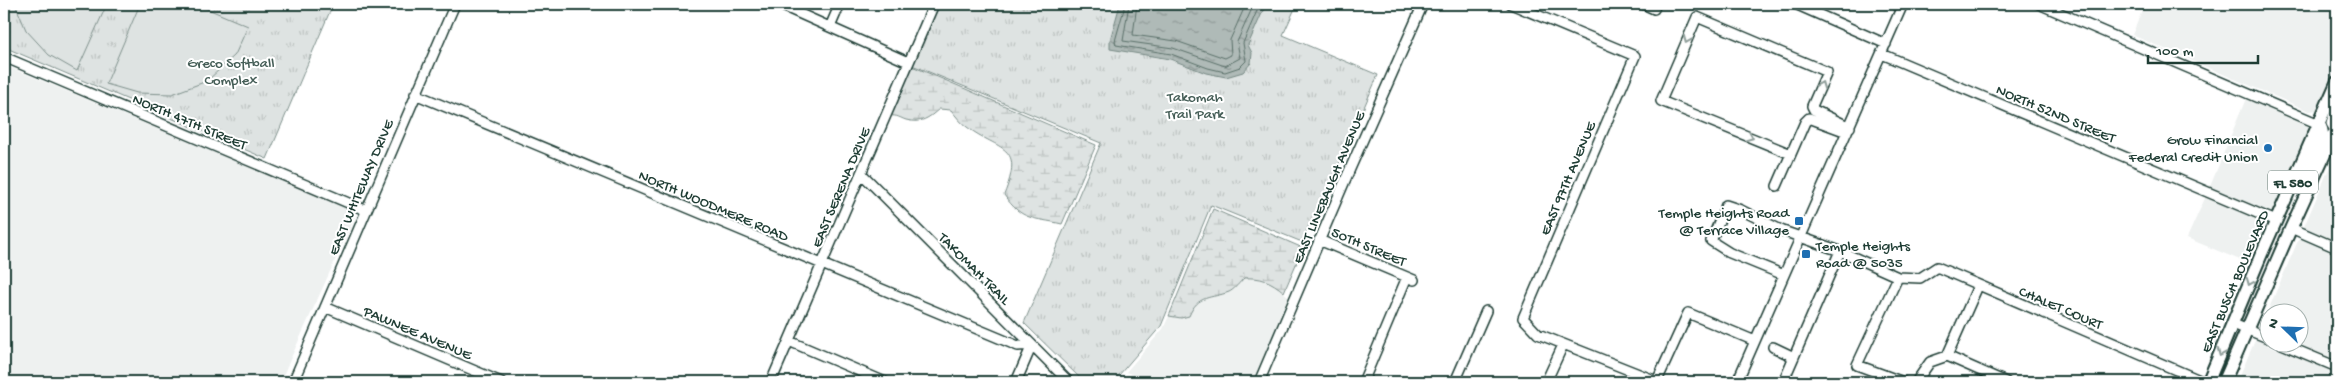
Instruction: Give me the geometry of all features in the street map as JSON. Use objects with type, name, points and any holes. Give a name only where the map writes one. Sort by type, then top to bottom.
[{"type":"main road","name":"EAST BUSCH BOULEVARD","points":[[2208,382],[2337,82]]},
{"type":"main road","points":[[2337,108],[2332,123],[2337,129]]},
{"type":"main road","points":[[2290,228],[2291,212],[2323,139],[2324,130],[2319,124]]},
{"type":"main road","name":"EAST BUSCH BOULEVARD","points":[[2224,382],[2290,228],[2337,129]]},
{"type":"street","name":"EAST WHITEWAY DRIVE","points":[[293,382],[454,4]]},
{"type":"street","points":[[778,4],[908,62]]},
{"type":"street","points":[[830,27],[840,4]]},
{"type":"street","name":"EAST SERENA DRIVE","points":[[771,382],[934,4]]},
{"type":"street","name":"EAST LINEBAUGH AVENUE","points":[[1260,382],[1319,240],[1423,4]]},
{"type":"street","name":"EAST 97TH AVENUE","points":[[1510,4],[1635,56],[1523,318],[1538,334],[1563,345]]},
{"type":"street","points":[[1643,4],[1654,8],[1656,4]]},
{"type":"street","points":[[1795,4],[1886,44]]},
{"type":"street","points":[[1738,382],[1903,4]]},
{"type":"street","points":[[2038,4],[2319,124]]},
{"type":"street","points":[[1791,154],[1661,101],[1697,17],[1827,72],[1812,106],[1814,110],[1848,130]]},
{"type":"street","name":"NORTH 52ND STREET","points":[[1882,54],[2276,221]]},
{"type":"street","name":"NORTH 47TH STREET","points":[[4,57],[365,210]]},
{"type":"street","name":"NORTH WOODMERE ROAD","points":[[415,94],[1018,346],[1032,345]]},
{"type":"street","points":[[1777,186],[1805,122],[1809,118],[1848,130]]},
{"type":"street","name":"TAKOMAH TRAIL","points":[[861,173],[1069,382]]},
{"type":"street","points":[[1784,275],[1730,253],[1711,241],[1726,205],[1741,210],[1783,231],[1840,251],[1898,277],[1857,366],[1903,382]]},
{"type":"street","points":[[2290,228],[2337,248]]},
{"type":"street","name":"50TH STREET","points":[[1319,240],[1411,278],[1363,382]]},
{"type":"street","points":[[1783,382],[1840,251]]},
{"type":"street","name":"CHALET COURT","points":[[1898,277],[1920,278],[1937,267],[2204,382]]},
{"type":"street","points":[[1946,356],[1978,286]]},
{"type":"street","name":"PAWNEE AVENUE","points":[[325,307],[501,382]]},
{"type":"street","points":[[1454,382],[1486,310]]},
{"type":"street","points":[[1546,382],[1563,345],[1638,378],[1658,382],[1688,313],[1755,341]]},
{"type":"street","points":[[2233,324],[2258,334]]},
{"type":"street","points":[[789,341],[885,382]]},
{"type":"street","points":[[1016,382],[1032,345]]},
{"type":"street","points":[[1773,347],[1794,357]]},
{"type":"street","points":[[2306,354],[2337,367]]},
{"type":"street","points":[[1916,382],[1930,362],[1946,356],[2006,382]]},
{"type":"shaded area","points":[[2145,4],[2337,4],[2337,67],[2319,110],[2309,111],[2132,35]]},
{"type":"shaded area","points":[[4,65],[357,212],[280,382],[4,382]]},
{"type":"shaded area","points":[[2247,96],[2314,125],[2273,216],[2209,189]]},
{"type":"shaded area","points":[[2337,150],[2337,244],[2303,229]]},
{"type":"shaded area","points":[[2206,196],[2270,223],[2252,265],[2187,238]]},
{"type":"shaded area","points":[[2300,236],[2337,252],[2337,363],[2308,350],[2308,304],[2271,304]]},
{"type":"shaded area","points":[[1244,278],[1260,278],[1273,283],[1290,298],[1255,382],[1151,382],[1126,372],[1163,329],[1169,316],[1181,318],[1189,316],[1194,305],[1207,297],[1230,292]]},
{"type":"shaded area","points":[[2257,336],[2258,354],[2297,354],[2337,371],[2337,382],[2237,382]]},
{"type":"green space","name":"Greco Softball Complex","points":[[4,4],[333,4],[267,159],[4,47]]},
{"type":"green space","points":[[15,4],[107,4],[77,71],[49,55],[26,30]]},
{"type":"green space","points":[[140,4],[196,4],[248,26],[235,55],[207,81],[172,94],[137,93],[106,84]]},
{"type":"green space","name":"Takomah Trail Park","points":[[939,4],[1297,4],[1283,35],[1378,75],[1315,220],[1310,223],[1302,242],[1211,205],[1161,326],[1113,382],[1084,382],[1024,323],[1101,143],[912,65]]},
{"type":"green space","points":[[912,66],[1096,145],[1062,224],[1029,217],[1011,204],[1004,195],[1012,166],[1010,157],[999,146],[965,125],[951,110],[939,109],[920,121],[890,116]]},
{"type":"green space","points":[[1213,209],[1303,248],[1284,292],[1275,285],[1265,281],[1256,278],[1244,278],[1229,292],[1201,301],[1189,316],[1181,318],[1169,316]]},
{"type":"water","points":[[1118,4],[1266,4],[1248,45],[1252,53],[1251,63],[1243,72],[1226,77],[1206,73],[1170,59],[1110,49],[1110,40],[1119,8]]},
{"type":"place","name":"Grow Financial Federal Credit Union","points":[[2268,148]]},
{"type":"place","name":"Temple Heights Road @ Terrace Village","points":[[1799,221]]},
{"type":"place","name":"Temple Heights Road @ 5035","points":[[1806,254]]}]
